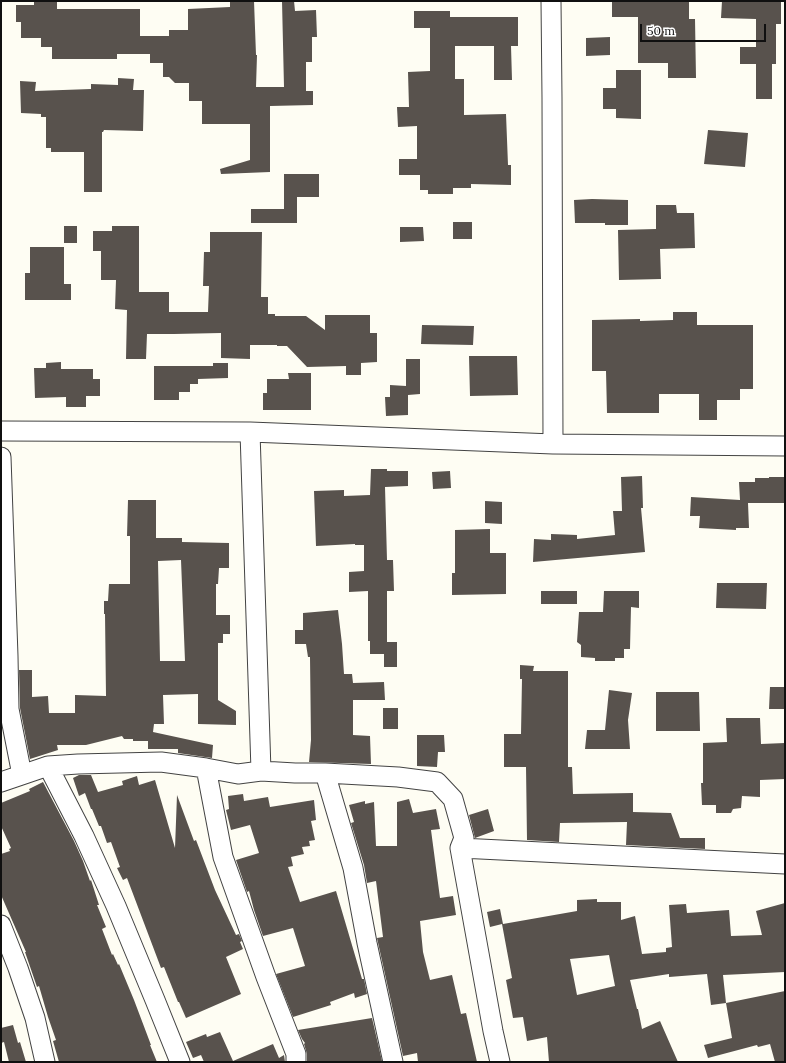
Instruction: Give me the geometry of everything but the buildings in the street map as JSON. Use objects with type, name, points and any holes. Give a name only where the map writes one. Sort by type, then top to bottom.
[{"type":"street","points":[[551,1],[553,444]]},
{"type":"street","points":[[1,431],[250,432],[553,444],[785,446]]},
{"type":"street","points":[[250,432],[261,771]]},
{"type":"street","points":[[1,457],[9,709],[22,775]]},
{"type":"street","points":[[1,782],[48,766],[161,762],[238,774],[261,771],[325,773],[398,777],[437,782],[453,799],[464,838],[460,848],[500,1062]]},
{"type":"street","points":[[48,766],[84,836],[116,906],[180,1062]]},
{"type":"street","points":[[206,768],[223,857],[266,977],[296,1054],[296,1062]]},
{"type":"street","points":[[325,773],[353,868],[367,943],[393,1062]]},
{"type":"street","points":[[460,848],[785,864]]},
{"type":"street","points":[[1,925],[18,968],[34,1018],[45,1062]]}]
